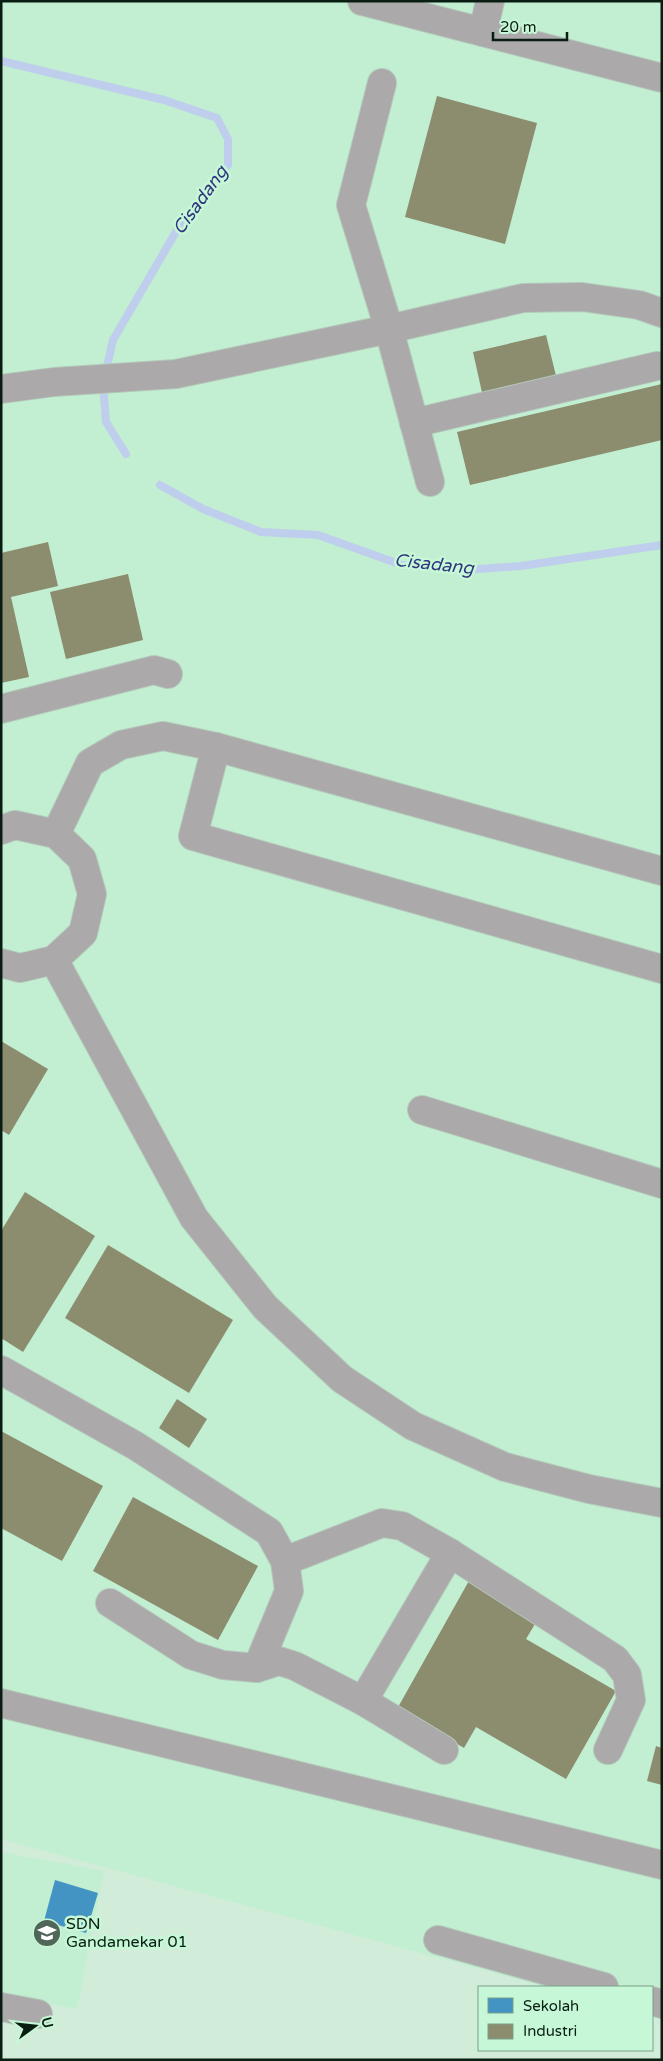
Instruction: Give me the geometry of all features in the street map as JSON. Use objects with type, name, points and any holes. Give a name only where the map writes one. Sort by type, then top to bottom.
[{"type":"street","points":[[362,1],[662,78]]},
{"type":"street","points":[[483,32],[490,1]]},
{"type":"street","points":[[382,83],[351,205],[389,329],[430,482]]},
{"type":"street","points":[[1,389],[54,382],[176,374],[389,329],[523,298],[582,297],[639,305],[662,313]]},
{"type":"street","points":[[414,423],[657,366]]},
{"type":"street","points":[[1,709],[154,670],[168,674]]},
{"type":"street","points":[[56,834],[90,763],[121,745],[163,736],[216,746],[662,871]]},
{"type":"street","points":[[216,746],[193,836],[662,969]]},
{"type":"street","points":[[1,830],[15,825],[56,834],[82,859],[92,894],[82,933],[54,960],[20,968],[1,963]]},
{"type":"street","points":[[54,960],[194,1218],[265,1307],[342,1379],[413,1426],[506,1467],[589,1489],[662,1503]]},
{"type":"street","points":[[422,1110],[662,1184]]},
{"type":"street","points":[[1,1370],[136,1446],[269,1532],[284,1561],[289,1591],[258,1668]]},
{"type":"street","points":[[284,1561],[382,1523],[402,1526],[450,1553],[615,1659],[627,1675],[631,1700],[608,1750]]},
{"type":"street","points":[[363,1700],[450,1553]]},
{"type":"street","points":[[110,1603],[191,1655],[223,1665],[258,1668],[279,1661],[295,1666],[363,1700],[444,1750]]},
{"type":"street","points":[[1,1703],[662,1865]]},
{"type":"street","points":[[438,1940],[600,1986]]},
{"type":"street","points":[[1,2007],[38,2014]]},
{"type":"shaded area","points":[[1,1],[662,1],[662,2019],[653,2016],[653,1986],[542,1986],[1,1839]]},
{"type":"shaded area","name":"SDN Gandamekar 01","points":[[1,1852],[104,1871],[77,2009],[1,1994]]},
{"type":"building: Sekolah","points":[[55,1880],[98,1893],[86,1933],[44,1921]]},
{"type":"building: Industri","points":[[437,96],[537,123],[505,244],[405,217]]},
{"type":"building: Industri","points":[[546,335],[557,380],[483,397],[473,352]]},
{"type":"building: Industri","points":[[662,384],[662,440],[470,485],[457,432]]},
{"type":"building: Industri","points":[[48,542],[58,586],[11,597],[29,677],[1,683],[1,553]]},
{"type":"building: Industri","points":[[128,574],[143,640],[66,659],[50,592]]},
{"type":"building: Industri","points":[[1,1041],[48,1069],[9,1135],[1,1130]]},
{"type":"building: Industri","points":[[25,1192],[95,1236],[23,1352],[1,1338],[1,1231]]},
{"type":"building: Industri","points":[[108,1245],[233,1320],[189,1393],[65,1318]]},
{"type":"building: Industri","points":[[177,1399],[207,1419],[189,1448],[159,1428]]},
{"type":"building: Industri","points":[[1,1431],[103,1486],[62,1561],[1,1528]]},
{"type":"building: Industri","points":[[133,1497],[258,1566],[218,1640],[93,1571]]},
{"type":"building: Industri","points":[[470,1579],[538,1619],[526,1639],[616,1691],[566,1779],[476,1727],[464,1748],[397,1709]]},
{"type":"building: Industri","points":[[656,1746],[662,1748],[662,1785],[647,1781]]},
{"type":"waterway","name":"Cisadang","points":[[1,61],[164,100],[217,118],[228,139],[228,165],[177,230],[113,340],[103,384],[106,422],[126,454]]},
{"type":"waterway","name":"Cisadang","points":[[160,485],[203,509],[261,532],[318,535],[402,565],[464,570],[521,566],[662,545]]},
{"type":"place","name":"SDN Gandamekar 01","points":[[47,1933]]}]
